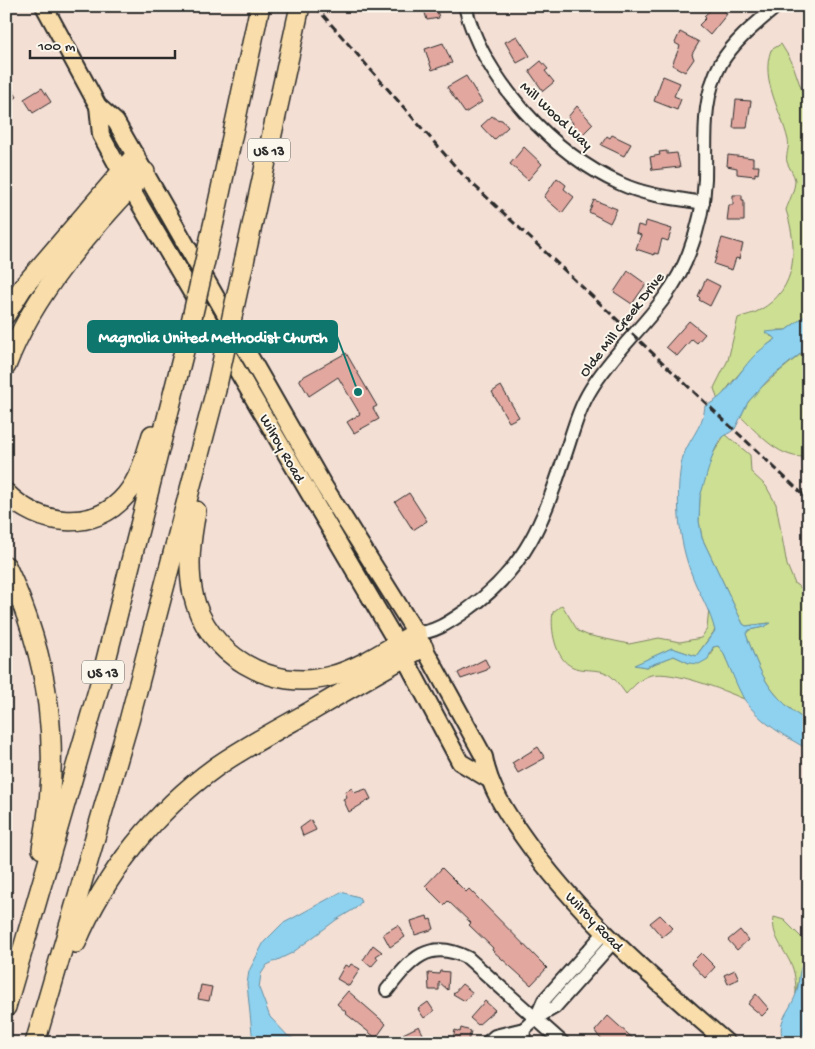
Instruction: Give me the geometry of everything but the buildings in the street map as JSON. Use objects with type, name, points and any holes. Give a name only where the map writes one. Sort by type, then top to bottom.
[{"type":"highway","name":"US 13","points":[[6,1007],[101,680],[188,335],[260,6]]},
{"type":"highway","name":"US 13","points":[[35,1043],[129,721],[216,390],[300,6]]},
{"type":"highway","points":[[6,314],[23,287],[140,164]]},
{"type":"highway","points":[[6,366],[32,312],[126,179]]},
{"type":"highway","points":[[6,493],[31,513],[60,521],[89,518],[114,506],[125,496],[138,476],[174,367],[188,335]]},
{"type":"highway","points":[[216,390],[190,556],[193,595],[204,623],[230,654],[249,667],[266,674],[299,680],[323,678],[400,650]]},
{"type":"highway","points":[[6,566],[30,622],[39,654],[47,693],[53,752],[51,789],[42,850],[6,980]]},
{"type":"highway","points":[[38,1043],[74,949],[99,896],[122,861],[172,805],[215,768],[423,637]]},
{"type":"main road","name":"Wilroy Road","points":[[44,6],[98,106],[116,122],[322,483],[423,637],[484,757],[487,778],[533,850],[609,938],[728,1043]]},
{"type":"main road","name":"Wilroy Road","points":[[98,106],[102,135],[126,179],[400,650],[460,762],[487,778]]},
{"type":"street","name":"Mill Wood Way","points":[[465,6],[472,32],[490,68],[521,107],[561,146],[580,161],[622,185],[655,195],[703,203]]},
{"type":"street","name":"Olde Mill Creek Drive","points":[[423,637],[458,616],[488,594],[518,564],[528,548],[547,512],[579,413],[588,394],[612,359],[657,310],[670,292],[689,254],[703,203],[706,112],[714,77],[731,50],[777,6]]},
{"type":"street","points":[[486,1043],[491,1038],[504,1039],[524,1029],[536,1018],[544,1000],[609,938]]},
{"type":"street","points":[[387,990],[415,958],[426,952],[447,950],[468,958],[563,1043]]},
{"type":"street","points":[[523,1043],[524,1029]]},
{"type":"green space","points":[[781,44],[792,62],[809,111],[809,313],[786,330],[777,330],[770,336],[776,338],[745,367],[718,401],[714,388],[728,360],[738,318],[758,311],[773,301],[782,291],[792,266],[792,238],[786,210],[793,192],[795,180],[787,162],[788,140],[773,95],[768,72],[771,50]]},
{"type":"green space","points":[[809,347],[809,449],[803,457],[785,453],[776,448],[760,436],[739,415],[754,395],[771,378]]},
{"type":"green space","points":[[725,434],[750,455],[751,472],[766,486],[776,504],[787,565],[795,584],[809,593],[809,723],[785,704],[762,675],[746,634],[749,630],[764,627],[769,623],[746,626],[743,624],[702,538],[699,521],[700,497],[713,454]]},
{"type":"green space","points":[[562,605],[578,631],[587,635],[629,644],[659,638],[680,642],[701,638],[707,629],[709,608],[715,630],[696,656],[672,648],[635,665],[646,667],[674,656],[689,663],[712,654],[713,647],[718,646],[723,652],[744,699],[685,678],[660,674],[643,678],[626,694],[608,674],[573,667],[562,658],[553,635],[553,612]]},
{"type":"green space","points":[[774,917],[784,920],[809,945],[809,963],[804,963],[801,968],[796,994],[793,969],[776,935],[773,923]]},
{"type":"water","points":[[809,313],[809,347],[769,379],[748,402],[735,429],[720,439],[713,454],[700,497],[699,521],[702,538],[743,624],[746,626],[771,623],[764,627],[749,630],[746,634],[762,675],[769,685],[785,704],[809,723],[809,750],[765,722],[750,708],[741,694],[723,652],[718,646],[713,647],[708,659],[699,664],[689,663],[674,656],[646,667],[634,665],[672,648],[696,656],[715,631],[690,571],[682,541],[678,496],[683,457],[701,421],[705,406],[727,390],[757,353],[776,339],[765,332],[786,330]]},
{"type":"water","points":[[341,892],[359,897],[361,902],[356,908],[336,920],[292,953],[267,965],[261,974],[259,988],[270,1017],[288,1036],[303,1043],[253,1043],[247,984],[249,971],[264,942],[282,924]]},
{"type":"water","points":[[804,963],[809,963],[809,1015],[804,1030],[808,1043],[784,1043],[781,1028],[782,1022],[796,994],[800,970]]},
{"type":"railway","points":[[315,6],[462,174],[809,500]]},
{"type":"place","name":"Magnolia United Methodist Church","points":[[358,392]]}]
